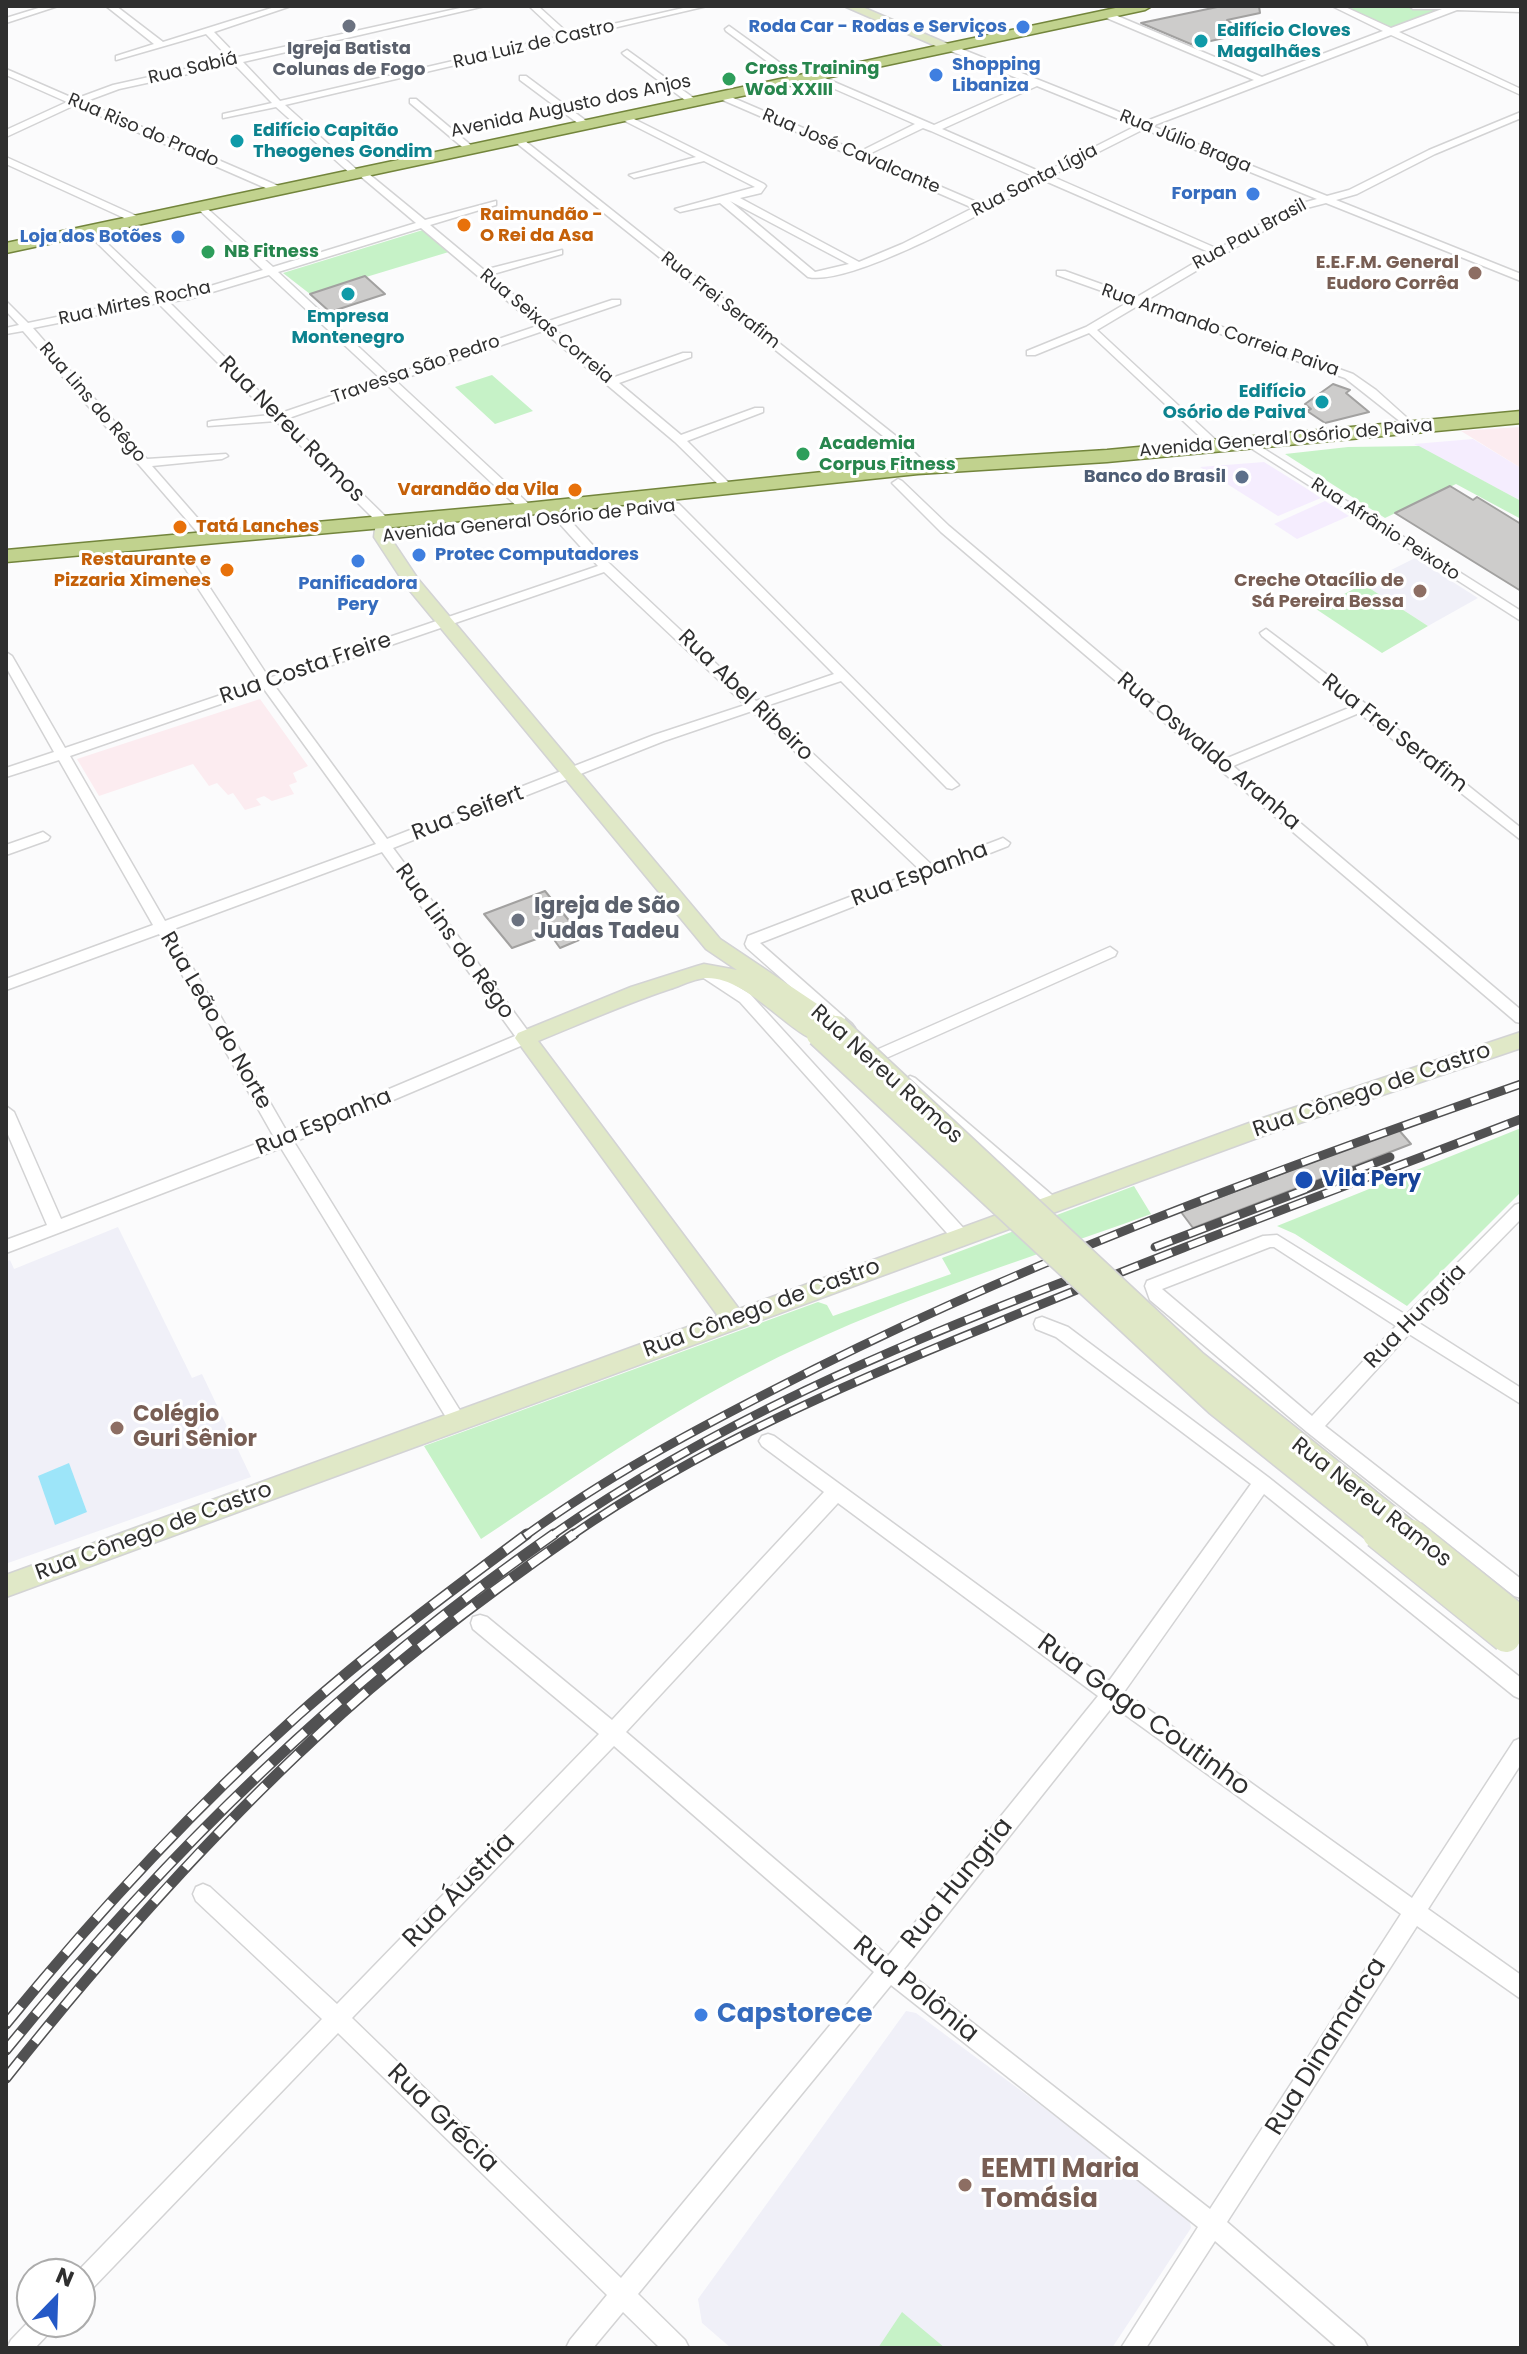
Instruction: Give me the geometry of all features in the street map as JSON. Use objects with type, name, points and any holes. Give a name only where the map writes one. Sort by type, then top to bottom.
[{"type":"main road","name":"Avenida Augusto dos Anjos","points":[[6,248],[1145,6]]},
{"type":"main road","name":"Avenida General Osório de Paiva","points":[[6,573],[185,559],[527,509],[726,486],[1216,446],[1521,417]]},
{"type":"main road","name":"Avenida General Osório de Paiva","points":[[6,556],[209,538],[563,520],[1016,470],[1050,458]]},
{"type":"street","points":[[7,21],[54,6]]},
{"type":"street","points":[[110,6],[160,44]]},
{"type":"street","points":[[119,58],[287,6]]},
{"type":"street","name":"Rua Sabiá","points":[[6,134],[116,87],[481,6]]},
{"type":"street","points":[[533,6],[567,37]]},
{"type":"street","name":"Rua Luiz de Castro","points":[[226,116],[703,6]]},
{"type":"street","name":"Rua Júlio Braga","points":[[850,6],[1521,278]]},
{"type":"street","points":[[1336,6],[1521,92]]},
{"type":"street","points":[[1413,6],[1513,8],[1521,15]]},
{"type":"street","name":"Rua Santa Lígia","points":[[727,199],[815,276],[858,265],[906,246],[1145,125],[1456,7]]},
{"type":"street","points":[[1105,14],[1263,81]]},
{"type":"street","points":[[729,29],[798,80]]},
{"type":"street","name":"Rua Seixas Correia","points":[[209,32],[278,104],[612,382],[726,486]]},
{"type":"street","points":[[627,53],[692,101]]},
{"type":"street","name":"Rua Riso do Prado","points":[[6,72],[279,190]]},
{"type":"street","points":[[815,77],[1216,252]]},
{"type":"street","points":[[523,78],[586,125]]},
{"type":"street","points":[[858,156],[1038,82]]},
{"type":"street","name":"Rua José Cavalcante","points":[[721,96],[981,208]]},
{"type":"street","points":[[413,101],[470,149]]},
{"type":"street","name":"Rua Pau Brasil","points":[[1031,353],[1090,329],[1295,208],[1353,192],[1432,152],[1521,115]]},
{"type":"street","points":[[624,117],[761,186],[761,190],[680,209]]},
{"type":"street","name":"Rua Frei Serafim","points":[[517,139],[902,446],[915,459],[918,468]]},
{"type":"street","points":[[634,175],[704,158]]},
{"type":"street","points":[[6,160],[137,220]]},
{"type":"street","points":[[727,199],[858,265]]},
{"type":"street","name":"Rua Mirtes Rocha","points":[[6,331],[140,302],[185,297],[492,203]]},
{"type":"street","points":[[201,206],[527,509]]},
{"type":"street","name":"Rua Nereu Ramos","points":[[90,230],[145,288],[163,301],[280,417],[383,530],[412,582],[713,944],[827,1031],[1217,1405],[1517,1632]]},
{"type":"street","points":[[781,248],[809,240]]},
{"type":"street","points":[[483,274],[558,252]]},
{"type":"street","name":"Rua Armando Correia Paiva","points":[[1061,273],[1349,376],[1411,427]]},
{"type":"street","name":"Travessa São Pedro","points":[[212,424],[280,417],[616,302]]},
{"type":"street","name":"Rua Lins do Rêgo","points":[[6,304],[209,538]]},
{"type":"street","points":[[1090,329],[1216,446]]},
{"type":"street","points":[[612,382],[687,355]]},
{"type":"street","points":[[679,440],[759,410]]},
{"type":"street","name":"Rua Afrânio Peixoto","points":[[1250,443],[1521,617]]},
{"type":"street","points":[[143,463],[222,456]]},
{"type":"street","name":"Rua Oswaldo Aranha","points":[[898,483],[945,529],[1521,1018]]},
{"type":"street","points":[[675,507],[840,677],[952,785]]},
{"type":"street","name":"Rua Abel Ribeiro","points":[[563,520],[606,567],[930,871]]},
{"type":"street","name":"Rua Lins do Rêgo","points":[[185,559],[266,683],[733,1318]]},
{"type":"street","name":"Rua Costa Freire","points":[[6,773],[606,567]]},
{"type":"street","name":"Rua Frei Serafim","points":[[1266,633],[1521,835]]},
{"type":"street","name":"Rua Leão do Norte","points":[[6,656],[284,1140],[458,1422]]},
{"type":"street","name":"Rua Seifert","points":[[6,985],[384,846],[659,738],[840,677]]},
{"type":"street","points":[[1223,765],[1361,707]]},
{"type":"street","points":[[6,850],[43,837]]},
{"type":"street","name":"Rua Espanha","points":[[752,944],[758,937],[1003,843]]},
{"type":"street","name":"Rua Espanha","points":[[638,992],[667,974],[707,959],[713,944]]},
{"type":"street","name":"Rua Nereu Ramos","points":[[752,944],[1053,1205]]},
{"type":"street","points":[[879,1055],[1110,952]]},
{"type":"street","name":"Rua Nereu Ramos","points":[[704,971],[734,976],[759,988],[827,1031]]},
{"type":"street","name":"Rua Nereu Ramos","points":[[704,971],[745,998],[961,1237]]},
{"type":"street","name":"Rua Espanha","points":[[6,1247],[284,1140],[638,992],[704,971]]},
{"type":"street","name":"Rua Cônego de Castro","points":[[6,1586],[1271,1124],[1521,1040]]},
{"type":"street","points":[[6,1112],[56,1227]]},
{"type":"street","name":"Rua Hungria","points":[[1313,1427],[1407,1325],[1521,1209]]},
{"type":"street","name":"Rua Nereu Ramos","points":[[1407,1325],[1277,1241],[1269,1241],[1153,1286],[1156,1295],[1313,1427],[1521,1590]]},
{"type":"street","points":[[1042,1324],[1062,1332],[1262,1482],[1521,1690]]},
{"type":"street","points":[[1407,1325],[1521,1397]]},
{"type":"street","name":"Rua Gago Coutinho","points":[[768,1441],[1111,1694],[1521,1988]]},
{"type":"street","name":"Rua Hungria","points":[[578,2348],[889,1971],[1111,1694],[1262,1482]]},
{"type":"street","name":"Rua Áustria","points":[[96,2268],[613,1733],[835,1493]]},
{"type":"street","name":"Rua Polônia","points":[[480,1623],[613,1733],[889,1971],[1214,2226],[1356,2348]]},
{"type":"street","name":"Rua Dinamarca","points":[[1133,2348],[1521,1747]]},
{"type":"street","name":"Rua Grécia","points":[[203,1894],[337,2018],[677,2348]]},
{"type":"shaded area","points":[[1521,427],[1521,468],[1461,431],[1504,428]]},
{"type":"shaded area","points":[[1473,439],[1521,468],[1521,501],[1414,444]]},
{"type":"shaded area","points":[[1264,462],[1321,498],[1278,516],[1200,467]]},
{"type":"shaded area","points":[[1325,501],[1349,516],[1297,539],[1274,524]]},
{"type":"shaded area","name":"Creche Otacílio de Sá Pereira Bessa","points":[[1415,558],[1478,598],[1428,626],[1363,584]]},
{"type":"shaded area","points":[[260,699],[308,766],[293,773],[297,782],[289,785],[294,794],[272,801],[264,796],[256,799],[261,805],[245,810],[233,793],[228,795],[217,783],[209,786],[193,764],[99,796],[77,759]]},
{"type":"shaded area","name":"Colégio Guri Sênior","points":[[118,1227],[192,1378],[202,1374],[251,1477],[8,1563],[6,1261],[10,1260],[14,1269]]},
{"type":"shaded area","name":"EEMTI Maria Tomásia","points":[[906,2011],[916,2013],[1189,2215],[1191,2228],[1112,2348],[731,2348],[702,2323],[698,2299]]},
{"type":"green space","points":[[1341,6],[1441,9],[1443,11],[1391,28]]},
{"type":"green space","points":[[426,229],[452,251],[310,294],[283,273]]},
{"type":"green space","points":[[492,375],[533,411],[495,424],[455,387]]},
{"type":"green space","points":[[1419,446],[1521,501],[1521,519],[1456,484],[1385,518],[1285,454],[1348,447]]},
{"type":"green space","points":[[1363,584],[1428,626],[1382,653],[1316,609]]},
{"type":"green space","points":[[1521,1128],[1521,1192],[1407,1306],[1295,1234],[1277,1226]]},
{"type":"green space","points":[[1134,1186],[1151,1214],[950,1285],[802,1346],[684,1408],[481,1539],[424,1446],[818,1302],[827,1305],[833,1316],[951,1274],[942,1258]]},
{"type":"green space","points":[[902,2312],[945,2348],[878,2348]]},
{"type":"water","points":[[69,1463],[87,1512],[55,1525],[38,1476]]},
{"type":"building","points":[[1222,6],[1259,6],[1260,13],[1227,20],[1246,33],[1193,45],[1141,23]]},
{"type":"building","name":"Empresa Montenegro","points":[[365,276],[385,294],[330,312],[310,294]]},
{"type":"building","name":"Edifício Osório de Paiva","points":[[1333,384],[1350,390],[1346,393],[1369,412],[1325,423],[1307,411],[1311,409],[1305,404]]},
{"type":"building","points":[[1450,486],[1473,500],[1477,497],[1521,524],[1521,591],[1395,513]]},
{"type":"building","name":"Igreja de São Judas Tadeu","points":[[545,891],[571,923],[579,940],[560,948],[550,934],[512,948],[484,914]]},
{"type":"building","name":"Vila Pery","points":[[1398,1129],[1411,1144],[1193,1228],[1181,1212]]},
{"type":"railway","points":[[525,1536],[585,1495],[679,1440],[865,1344],[957,1302],[1143,1223],[1521,1084]]},
{"type":"railway","points":[[573,1534],[671,1473],[723,1445],[882,1370],[1255,1220],[1521,1119]]},
{"type":"railway","points":[[1155,1247],[1390,1157]]},
{"type":"railway","points":[[554,1534],[676,1458],[805,1390],[939,1331],[1076,1277]]},
{"type":"railway","points":[[6,2024],[146,1864],[259,1751],[382,1644],[527,1534]]},
{"type":"railway","points":[[6,2050],[131,1905],[262,1772],[401,1649],[554,1534]]},
{"type":"railway","points":[[6,2078],[79,1988],[155,1902],[274,1777],[346,1709],[409,1656],[573,1534]]},
{"type":"place","name":"Igreja Batista Colunas de Fogo","points":[[349,26]]},
{"type":"place","name":"Roda Car - Rodas e Serviços","points":[[1023,27]]},
{"type":"place","name":"Edifício Cloves Magalhães","points":[[1201,41]]},
{"type":"place","name":"Shopping Libaniza","points":[[936,75]]},
{"type":"place","name":"Cross Training Wod XXIII","points":[[729,79]]},
{"type":"place","name":"Edifício Capitão Theogenes Gondim","points":[[237,141]]},
{"type":"place","name":"Forpan","points":[[1253,194]]},
{"type":"place","name":"Raimundão - O Rei da Asa","points":[[464,225]]},
{"type":"place","name":"Loja dos Botões","points":[[178,237]]},
{"type":"place","name":"NB Fitness","points":[[208,252]]},
{"type":"place","name":"E.E.F.M. General Eudoro Corrêa","points":[[1475,273]]},
{"type":"place","name":"Empresa Montenegro","points":[[348,294]]},
{"type":"place","name":"Edifício Osório de Paiva","points":[[1322,402]]},
{"type":"place","name":"Academia Corpus Fitness","points":[[803,454]]},
{"type":"place","name":"Banco do Brasil","points":[[1242,477]]},
{"type":"place","name":"Varandão da Vila","points":[[575,490]]},
{"type":"place","name":"Tatá Lanches","points":[[180,527]]},
{"type":"place","name":"Protec Computadores","points":[[419,555]]},
{"type":"place","name":"Panificadora Pery","points":[[358,561]]},
{"type":"place","name":"Restaurante e Pizzaria Ximenes","points":[[227,570]]},
{"type":"place","name":"Creche Otacílio de Sá Pereira Bessa","points":[[1420,591]]},
{"type":"place","name":"Igreja de São Judas Tadeu","points":[[518,920]]},
{"type":"place","name":"Vila Pery","points":[[1304,1180]]},
{"type":"place","name":"Colégio Guri Sênior","points":[[117,1428]]},
{"type":"place","name":"Capstorece","points":[[701,2015]]},
{"type":"place","name":"EEMTI Maria Tomásia","points":[[965,2185]]}]
